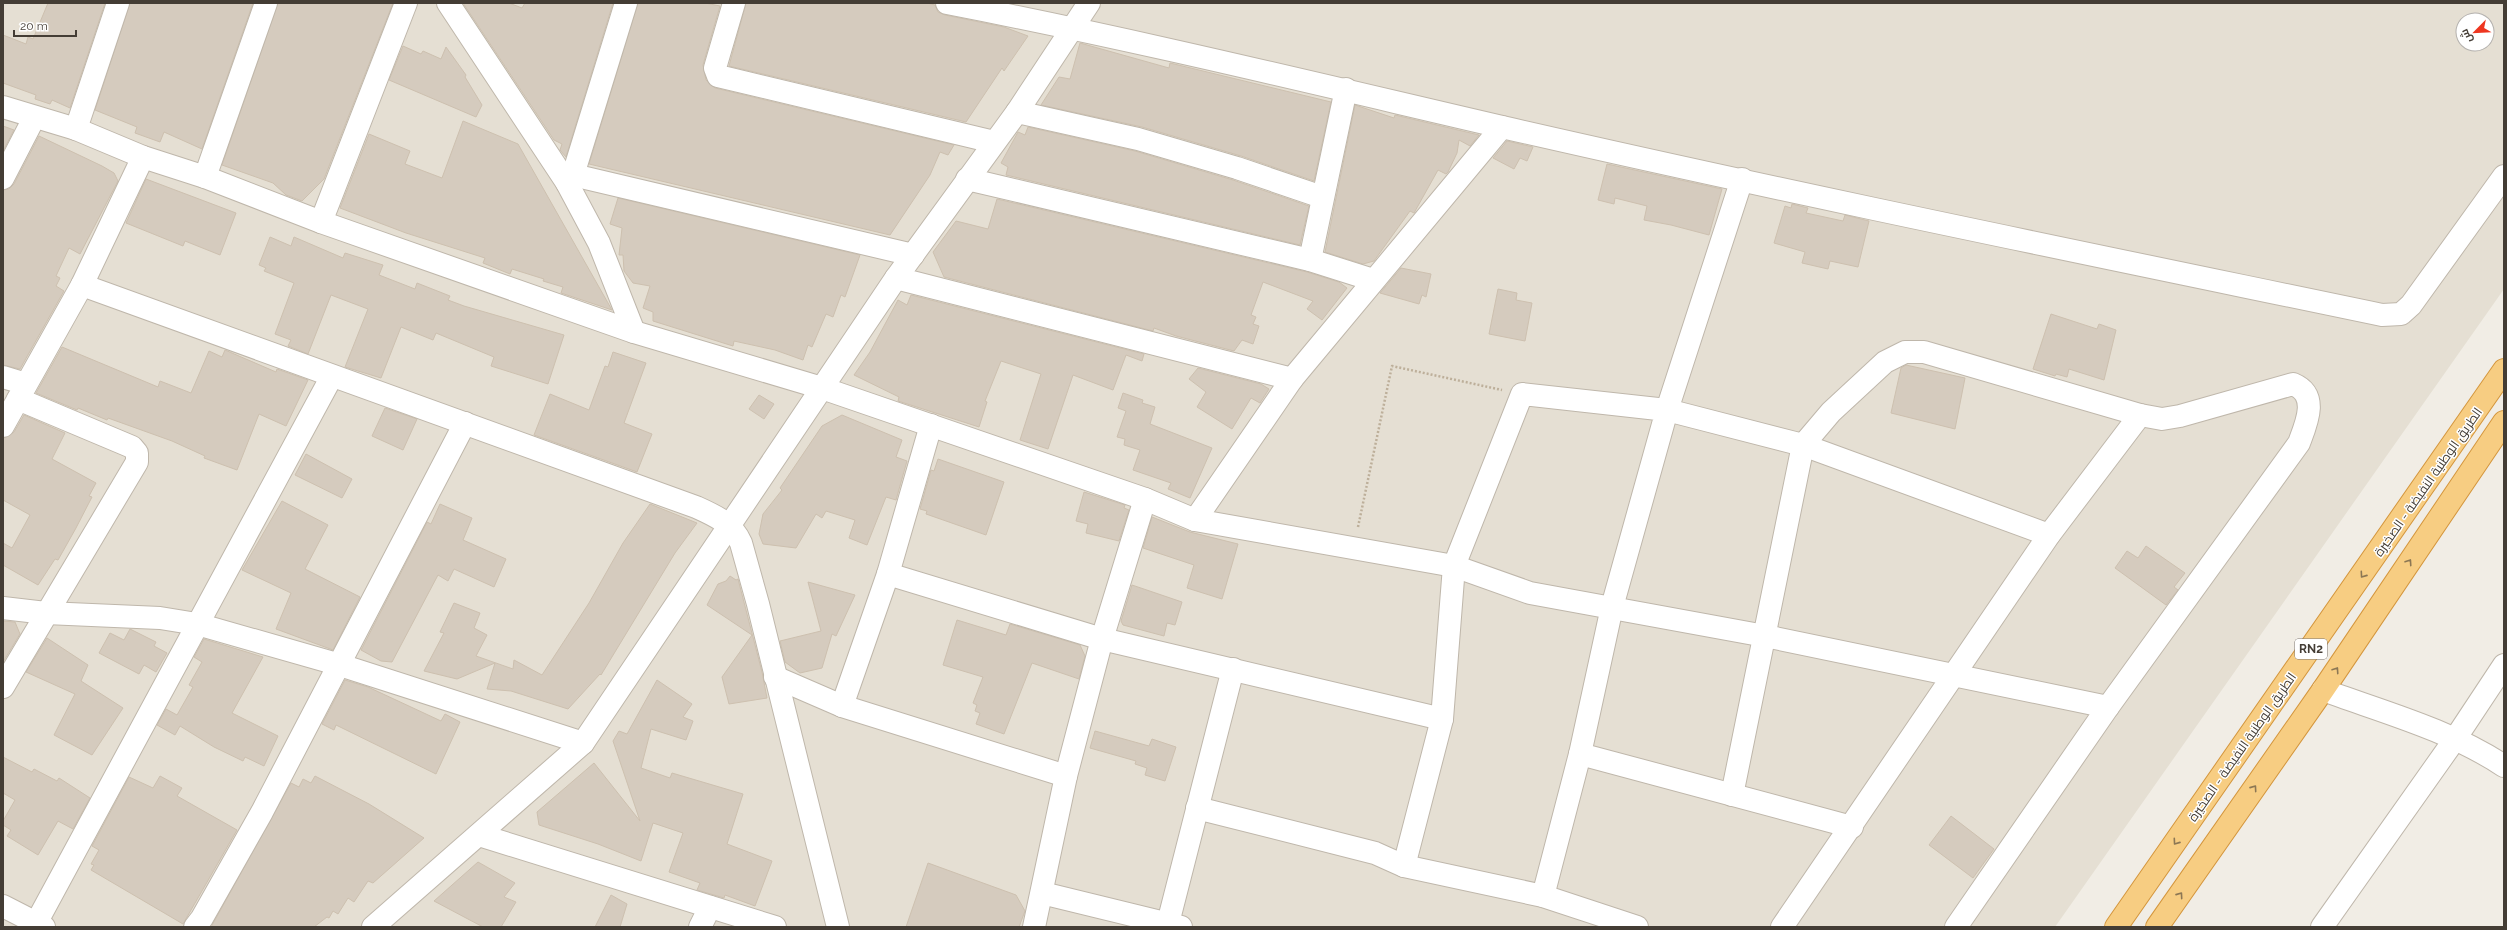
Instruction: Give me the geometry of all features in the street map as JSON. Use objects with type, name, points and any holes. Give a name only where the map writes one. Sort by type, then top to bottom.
[{"type":"highway","name":"الطريق الوطنية النفيضة - الصخيرة","points":[[2116,927],[2504,370]]},
{"type":"highway","name":"RN2","points":[[2157,927],[2323,690],[2504,422]]},
{"type":"street","points":[[76,129],[118,3]]},
{"type":"street","points":[[205,176],[266,3]]},
{"type":"street","points":[[321,222],[406,3]]},
{"type":"street","points":[[448,3],[570,179],[599,243],[634,332]]},
{"type":"street","points":[[570,179],[626,3]]},
{"type":"street","points":[[734,3],[714,68],[718,76],[994,142]]},
{"type":"street","points":[[947,3],[1073,27],[1346,89],[1502,127],[2382,315],[2401,314],[2411,306],[2504,176]]},
{"type":"street","points":[[373,927],[583,743],[731,527],[896,278],[1017,112],[1089,3]]},
{"type":"street","points":[[1310,260],[1322,197],[1346,89]]},
{"type":"street","points":[[3,107],[34,118],[76,129],[143,156],[205,176],[321,222],[634,332],[822,388],[1144,499],[1195,520],[1354,550],[1454,566],[1530,593],[1765,636],[1955,674],[2108,707]]},
{"type":"street","points":[[1017,112],[1138,139],[1237,168],[1322,197]]},
{"type":"street","points":[[3,178],[34,118]]},
{"type":"street","points":[[1195,520],[1292,379],[1502,127]]},
{"type":"street","points":[[3,426],[82,285],[143,156]]},
{"type":"street","points":[[570,179],[913,255]]},
{"type":"street","points":[[967,179],[1310,260],[1373,280]]},
{"type":"street","points":[[1543,896],[1580,754],[1612,607],[1667,410],[1742,179]]},
{"type":"street","points":[[896,278],[1292,379]]},
{"type":"street","points":[[82,285],[696,507],[714,515],[731,527],[741,544],[838,927]]},
{"type":"street","points":[[1732,795],[1803,445],[1831,412],[1885,362],[1915,350],[1941,355],[2140,415],[2162,419],[2180,416],[2292,384],[2300,387],[2309,400],[2307,422],[2299,443],[2108,707],[1956,927]]},
{"type":"street","points":[[3,906],[38,926],[197,624],[332,376]]},
{"type":"street","points":[[3,377],[22,392],[132,447],[137,453],[137,462],[132,472],[46,612],[3,687]]},
{"type":"street","points":[[1404,866],[1442,719],[1454,566],[1522,394],[1667,410],[1803,445],[2049,535]]},
{"type":"street","points":[[1782,927],[1852,827],[2049,535],[2140,415]]},
{"type":"street","points":[[195,927],[202,918],[262,812],[337,664],[465,423]]},
{"type":"street","points":[[842,706],[888,574],[931,425]]},
{"type":"street","points":[[1034,927],[1066,776],[1102,639],[1144,499]]},
{"type":"street","points":[[888,574],[1102,639],[1442,719]]},
{"type":"street","points":[[3,608],[46,612],[123,615],[197,624],[337,664],[583,743]]},
{"type":"street","points":[[2322,927],[2455,739],[2504,665]]},
{"type":"street","points":[[1042,893],[1172,926],[1197,808],[1234,669]]},
{"type":"street","points":[[775,677],[842,706],[1066,776]]},
{"type":"street","points":[[2323,690],[2455,739],[2485,753],[2504,766]]},
{"type":"street","points":[[1580,754],[1852,827]]},
{"type":"street","points":[[1197,808],[1375,853],[1404,866],[1543,896],[1637,927]]},
{"type":"street","points":[[478,835],[775,927]]},
{"type":"street","points":[[700,927],[710,907]]},
{"type":"path","points":[[1354,550],[1392,366],[1522,394]]},
{"type":"shaded area","points":[[3,3],[2504,3],[2504,289],[2055,927],[3,927]]},
{"type":"building","points":[[48,3],[105,3],[70,108],[52,100],[50,104],[35,99],[36,95],[3,83],[3,35],[26,44],[28,37],[33,39]]},
{"type":"building","points":[[130,3],[253,3],[202,149],[164,132],[160,142],[135,133],[137,127],[95,110]]},
{"type":"building","points":[[278,3],[393,3],[324,179],[302,201],[286,195],[273,183],[222,165]]},
{"type":"building","points":[[463,3],[509,3],[522,8],[525,3],[613,3],[566,157],[560,150],[562,144],[554,140]]},
{"type":"building","points":[[638,3],[705,3],[720,6],[703,65],[706,80],[715,88],[954,145],[948,155],[940,152],[930,175],[890,235],[589,164]]},
{"type":"building","points":[[746,3],[927,3],[935,5],[938,12],[945,15],[1004,27],[1028,36],[1004,71],[1002,68],[966,122],[729,66]]},
{"type":"building","points":[[1080,43],[1169,68],[1170,63],[1331,102],[1314,181],[1241,156],[1142,127],[1041,105],[1059,77],[1070,79]]},
{"type":"building","points":[[403,46],[421,54],[423,51],[441,59],[446,47],[466,75],[465,77],[482,105],[476,117],[389,80]]},
{"type":"building","points":[[1355,105],[1394,118],[1395,115],[1479,135],[1470,146],[1459,140],[1457,153],[1448,172],[1446,174],[1438,170],[1414,213],[1410,211],[1374,261],[1363,264],[1325,252]]},
{"type":"building","points":[[463,121],[518,144],[612,310],[561,293],[563,287],[543,281],[544,279],[512,269],[510,274],[483,263],[485,258],[406,233],[340,208],[369,134],[410,151],[405,164],[442,178]]},
{"type":"building","points":[[3,126],[14,130],[3,151]]},
{"type":"building","points":[[1028,127],[1135,151],[1233,180],[1309,206],[1300,245],[1006,175],[1008,167],[1001,163],[1018,132],[1025,135]]},
{"type":"building","points":[[39,136],[102,166],[114,173],[118,181],[80,254],[69,248],[56,276],[60,278],[56,286],[64,291],[20,369],[3,365],[3,190],[9,189],[14,184]]},
{"type":"building","points":[[1507,141],[1533,147],[1527,161],[1520,158],[1514,169],[1493,158]]},
{"type":"building","points":[[1607,164],[1722,189],[1709,235],[1644,220],[1647,206],[1615,198],[1614,204],[1598,200]]},
{"type":"building","points":[[146,179],[236,213],[220,255],[185,241],[183,246],[126,223]]},
{"type":"building","points":[[618,198],[860,255],[845,297],[841,295],[833,317],[826,314],[812,347],[808,345],[803,360],[775,350],[734,341],[733,346],[653,321],[653,312],[643,308],[650,286],[633,283],[624,271],[623,255],[619,255],[622,228],[610,224]]},
{"type":"building","points":[[997,199],[1307,272],[1339,282],[1347,288],[1322,320],[1307,309],[1313,301],[1263,282],[1251,315],[1256,317],[1253,324],[1259,326],[1253,344],[1242,340],[1234,351],[1176,336],[1154,328],[1153,331],[944,277],[933,252],[956,221],[988,229]]},
{"type":"building","points":[[1792,204],[1808,208],[1806,213],[1843,221],[1845,215],[1869,221],[1858,267],[1830,261],[1828,269],[1802,263],[1805,252],[1774,243],[1785,206],[1791,208]]},
{"type":"building","points":[[270,237],[291,246],[294,237],[343,258],[345,253],[383,265],[379,275],[415,289],[417,283],[450,296],[448,300],[464,306],[564,335],[548,384],[491,366],[494,357],[436,333],[433,340],[401,327],[381,378],[345,367],[368,309],[331,295],[308,354],[288,346],[291,340],[275,334],[294,283],[264,271],[266,268],[259,265]]},
{"type":"building","points":[[1401,268],[1431,274],[1426,297],[1422,295],[1419,304],[1380,293]]},
{"type":"building","points":[[1498,289],[1517,293],[1516,300],[1532,303],[1525,341],[1489,334]]},
{"type":"building","points":[[911,295],[1144,354],[1142,361],[1126,355],[1113,390],[1073,375],[1048,449],[1020,440],[1041,374],[1001,361],[985,401],[987,402],[979,427],[898,401],[899,397],[854,375],[870,352],[898,300],[907,305]]},
{"type":"building","points":[[2051,314],[2097,329],[2099,324],[2116,330],[2104,380],[2069,369],[2067,377],[2056,374],[2055,376],[2033,369]]},
{"type":"building","points":[[62,347],[158,387],[160,381],[191,393],[209,351],[222,357],[225,350],[276,372],[277,369],[308,380],[286,426],[259,414],[237,470],[204,458],[205,456],[172,441],[108,418],[107,420],[78,408],[77,410],[36,393]]},
{"type":"building","points":[[613,352],[646,363],[624,423],[652,434],[637,472],[534,435],[550,394],[589,410],[605,366],[608,367]]},
{"type":"building","points":[[1906,365],[1965,378],[1955,429],[1891,413],[1901,368]]},
{"type":"building","points":[[1198,368],[1261,384],[1269,389],[1260,403],[1251,398],[1232,429],[1197,407],[1206,392],[1189,379]]},
{"type":"building","points":[[1123,393],[1143,400],[1142,403],[1155,407],[1150,424],[1212,448],[1190,498],[1168,489],[1171,483],[1133,470],[1140,450],[1124,445],[1125,439],[1117,437],[1126,411],[1118,408]]},
{"type":"building","points":[[759,395],[774,404],[764,419],[749,409]]},
{"type":"building","points":[[385,408],[417,419],[403,450],[372,436]]},
{"type":"building","points":[[24,415],[65,433],[52,459],[96,483],[89,496],[92,497],[58,560],[55,559],[38,585],[3,565],[3,543],[12,548],[30,515],[3,500],[3,438],[14,432]]},
{"type":"building","points":[[842,415],[902,440],[896,457],[907,461],[896,500],[886,497],[867,545],[849,538],[855,520],[826,511],[822,518],[816,514],[796,548],[763,544],[759,534],[763,514],[782,490],[780,488],[822,426]]},
{"type":"building","points":[[306,454],[352,479],[342,498],[295,475]]},
{"type":"building","points":[[938,459],[1004,482],[986,535],[926,514],[927,511],[920,509],[931,470],[934,471]]},
{"type":"building","points":[[1084,492],[1125,505],[1124,508],[1129,510],[1119,541],[1086,533],[1088,524],[1076,521]]},
{"type":"building","points":[[282,501],[328,525],[305,569],[360,597],[333,650],[276,629],[291,593],[242,570]]},
{"type":"building","points":[[440,504],[472,518],[463,540],[506,559],[494,587],[454,569],[448,581],[438,575],[392,662],[381,661],[361,650],[427,522],[431,524]]},
{"type":"building","points":[[650,504],[697,523],[675,553],[601,675],[600,674],[568,709],[511,691],[487,689],[495,663],[457,679],[424,671],[444,633],[440,632],[454,603],[480,613],[474,628],[487,635],[476,656],[513,669],[514,660],[542,675],[589,603],[623,543]]},
{"type":"building","points":[[1152,517],[1190,532],[1238,544],[1222,599],[1187,588],[1194,565],[1143,548]]},
{"type":"building","points":[[2146,546],[2185,573],[2174,587],[2178,590],[2166,605],[2115,568],[2127,551],[2138,558]]},
{"type":"building","points":[[730,576],[736,580],[738,579],[762,672],[767,698],[729,704],[722,677],[752,635],[707,605],[718,584],[726,581]]},
{"type":"building","points":[[808,582],[855,595],[836,636],[832,634],[822,668],[800,673],[785,662],[780,641],[821,631]]},
{"type":"building","points":[[1132,585],[1182,602],[1175,625],[1167,623],[1164,636],[1123,625],[1121,621]]},
{"type":"building","points":[[957,620],[1006,635],[1010,624],[1080,645],[1085,656],[1079,679],[1032,663],[1004,734],[976,724],[980,713],[975,711],[977,705],[973,703],[983,677],[943,665]]},
{"type":"building","points":[[3,621],[15,622],[20,634],[3,662]]},
{"type":"building","points":[[130,629],[156,642],[154,646],[167,653],[156,672],[144,665],[139,674],[99,653],[110,633],[124,640]]},
{"type":"building","points":[[47,638],[88,665],[81,681],[123,708],[92,755],[54,735],[75,694],[26,672]]},
{"type":"building","points":[[204,639],[263,657],[232,713],[278,736],[264,766],[245,757],[243,761],[214,747],[180,726],[175,735],[157,725],[166,709],[177,715],[193,687],[189,685],[202,662],[194,657]]},
{"type":"building","points":[[345,680],[368,687],[441,721],[445,714],[460,722],[436,774],[336,725],[334,730],[322,724]]},
{"type":"building","points":[[657,680],[692,704],[683,717],[693,721],[686,740],[651,729],[641,768],[670,778],[672,773],[743,794],[727,844],[772,861],[755,906],[725,895],[724,898],[697,890],[700,883],[669,872],[683,833],[653,823],[641,861],[598,844],[539,825],[537,812],[594,763],[640,821],[613,741],[619,731],[627,734]]},
{"type":"building","points":[[1095,731],[1149,746],[1152,739],[1176,747],[1165,781],[1145,775],[1147,768],[1135,764],[1136,761],[1090,748]]},
{"type":"building","points":[[3,757],[32,772],[34,769],[57,781],[59,778],[90,798],[73,829],[58,821],[38,855],[7,836],[11,830],[3,825],[3,821],[15,800],[3,793]]},
{"type":"building","points":[[160,776],[182,788],[177,796],[237,830],[183,924],[91,870],[94,865],[91,864],[99,850],[92,846],[129,777],[153,788]]},
{"type":"building","points":[[315,776],[369,804],[424,838],[373,883],[368,881],[354,902],[348,898],[338,914],[333,911],[329,918],[327,917],[314,927],[211,927],[291,783],[299,787],[303,779],[311,783]]},
{"type":"building","points":[[1951,816],[1994,849],[1973,878],[1929,845]]},
{"type":"building","points":[[478,862],[515,883],[504,897],[516,902],[501,927],[483,927],[434,901]]},
{"type":"building","points":[[928,863],[1016,895],[1025,911],[1019,927],[906,927]]},
{"type":"building","points":[[611,895],[627,904],[620,927],[595,927]]}]
